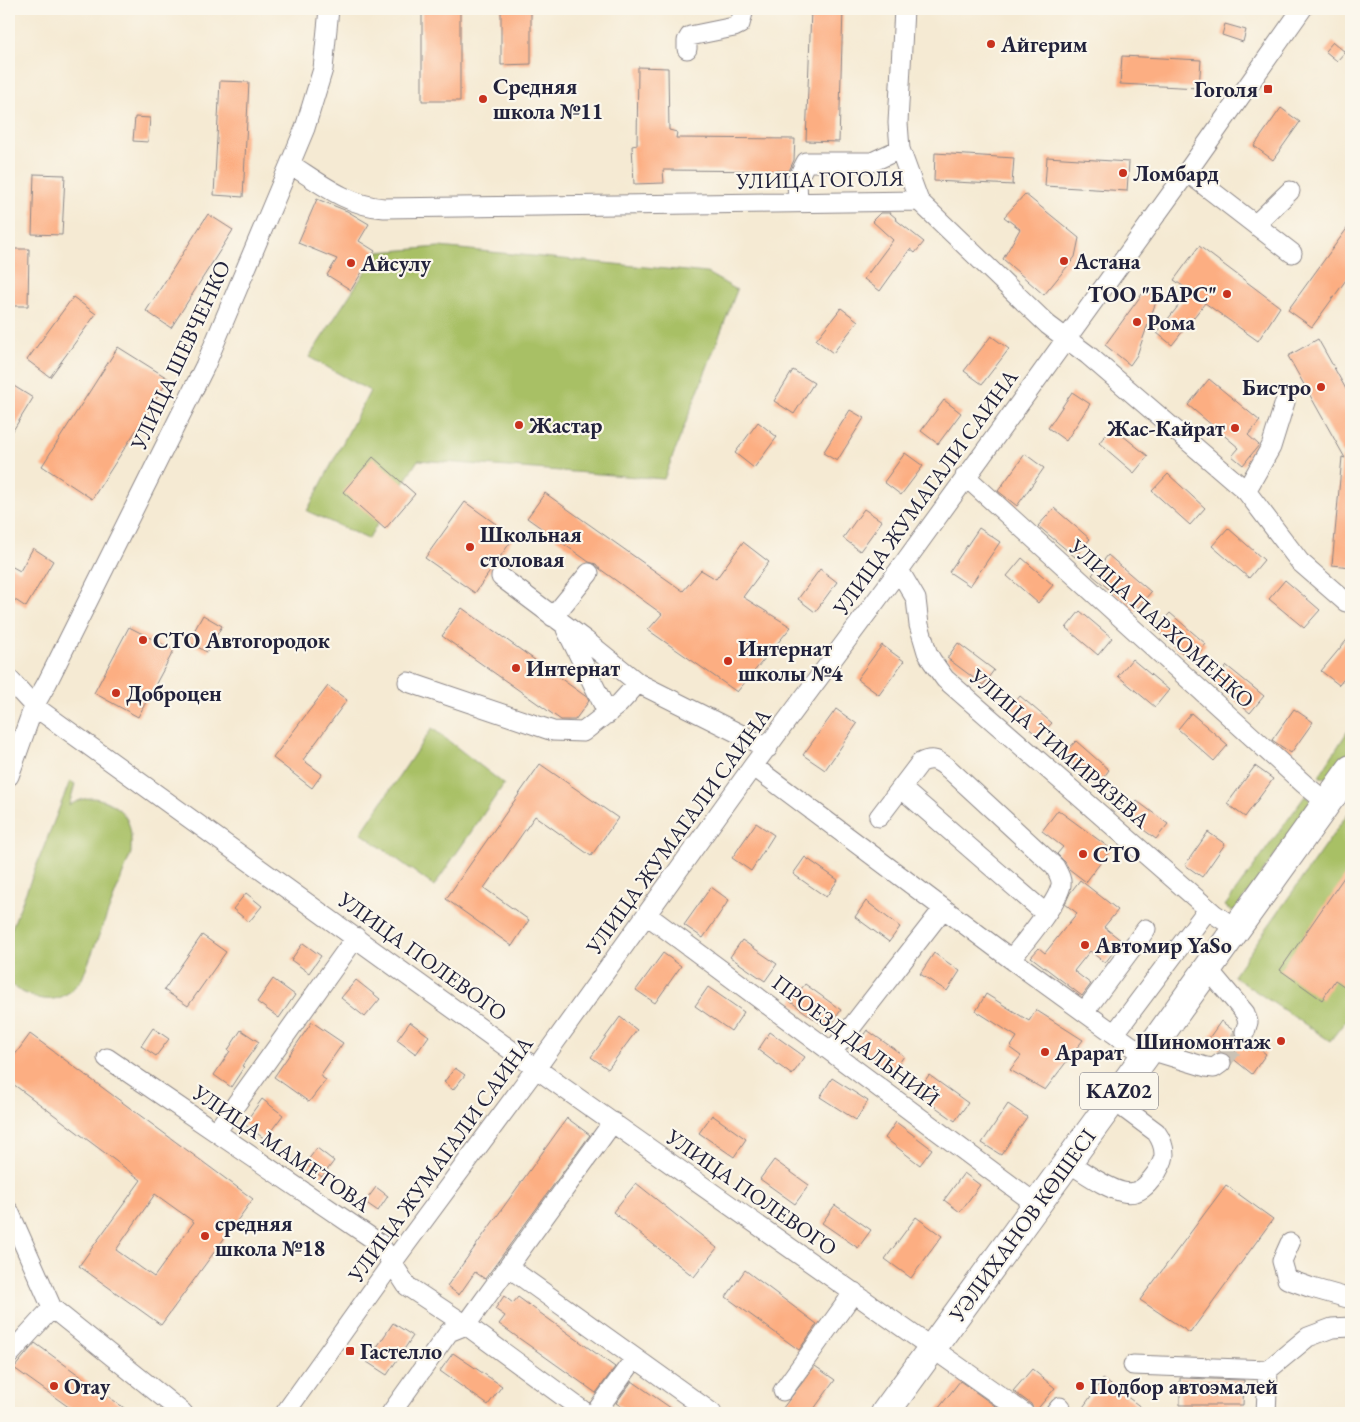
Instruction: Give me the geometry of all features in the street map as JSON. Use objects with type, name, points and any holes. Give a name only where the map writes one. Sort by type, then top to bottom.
[{"type":"highway","name":"УӘЛИХАНОВ КӨШЕСІ","points":[[885,1413],[1148,1053],[1351,769]]},
{"type":"street","name":"УЛИЦА ШЕВЧЕНКО","points":[[9,776],[15,732],[34,706],[47,683],[205,366],[290,164],[305,128],[323,69],[330,9]]},
{"type":"street","points":[[687,49],[687,42],[690,36],[734,27],[740,24],[744,9]]},
{"type":"street","points":[[904,9],[898,122],[900,149],[919,201]]},
{"type":"street","name":"УЛИЦА ЖУМАГАЛИ САИНА","points":[[285,1413],[753,766],[899,570],[965,476],[1187,172],[1302,9]]},
{"type":"street","points":[[798,203],[797,180],[806,162],[872,162],[900,149]]},
{"type":"street","name":"УЛИЦА ГОГОЛЯ","points":[[290,164],[345,198],[373,208],[919,201],[1048,325],[1067,338],[1246,490],[1300,562],[1346,602],[1351,603]]},
{"type":"street","points":[[1187,172],[1292,252]]},
{"type":"street","points":[[1256,224],[1290,191]]},
{"type":"street","points":[[1246,490],[1271,447],[1285,402]]},
{"type":"street","name":"УЛИЦА ПАРХОМЕНКО","points":[[965,476],[1304,784],[1328,803]]},
{"type":"street","name":"УЛИЦА ТИМИРЯЗЕВА","points":[[899,570],[916,599],[919,625],[932,662],[945,679],[1208,909],[1237,929]]},
{"type":"street","points":[[559,621],[589,573]]},
{"type":"street","points":[[501,577],[638,683],[768,748]]},
{"type":"street","points":[[559,621],[608,714]]},
{"type":"street","name":"УЛИЦА ПОЛЕВОГО","points":[[9,678],[34,706],[613,1122],[1024,1413]]},
{"type":"street","points":[[408,682],[553,731],[583,732],[608,714],[638,683]]},
{"type":"street","points":[[879,817],[920,763],[935,759],[944,765],[1055,867],[1061,878],[1061,885],[1046,914],[1011,959]]},
{"type":"street","points":[[753,766],[943,909],[1115,1033],[1148,1053],[1206,1068],[1214,1068],[1221,1064]]},
{"type":"street","points":[[901,788],[1046,914]]},
{"type":"street","points":[[1328,803],[1351,789]]},
{"type":"street","points":[[832,1052],[943,909]]},
{"type":"street","points":[[1115,1033],[1208,909]]},
{"type":"street","name":"ПРОЕЗД ДАЛЬНИЙ","points":[[647,915],[1036,1204]]},
{"type":"street","points":[[1085,1011],[1146,928]]},
{"type":"street","points":[[216,1132],[356,937]]},
{"type":"street","points":[[1208,969],[1245,1013],[1248,1022],[1245,1032]]},
{"type":"street","name":"УЛИЦА МАМЕТОВА","points":[[107,1058],[379,1243],[407,1286],[466,1325],[586,1413]]},
{"type":"street","points":[[1068,1162],[1115,1190],[1124,1193],[1134,1192],[1147,1186],[1162,1163],[1164,1155],[1161,1138],[1156,1132],[1112,1100]]},
{"type":"street","points":[[392,1413],[449,1332],[466,1325],[613,1122]]},
{"type":"street","points":[[9,1211],[52,1308],[183,1413]]},
{"type":"street","points":[[1290,1243],[1282,1261],[1288,1279],[1351,1299]]},
{"type":"street","points":[[508,1267],[712,1413]]},
{"type":"street","points":[[783,1391],[854,1292]]},
{"type":"street","points":[[9,1355],[52,1308]]},
{"type":"street","points":[[1133,1365],[1268,1370],[1308,1337],[1332,1328],[1351,1327]]},
{"type":"street","points":[[595,1413],[635,1358]]},
{"type":"street","points":[[1266,1413],[1268,1370]]},
{"type":"green space","name":"Жастар","points":[[439,247],[707,273],[737,290],[664,479],[418,460],[368,539],[307,511],[370,391],[309,357],[378,252]]},
{"type":"green space","points":[[1351,726],[1351,748],[1334,775],[1328,778],[1319,776]]},
{"type":"green space","points":[[432,728],[504,784],[434,886],[361,833]]},
{"type":"green space","points":[[70,781],[75,784],[69,805],[80,800],[97,798],[113,805],[126,817],[130,829],[131,853],[82,979],[64,996],[47,999],[26,994],[9,982],[9,935]]},
{"type":"green space","points":[[1305,796],[1313,802],[1236,909],[1231,911],[1225,906]]},
{"type":"green space","points":[[1351,809],[1351,1014],[1330,1041],[1233,976]]},
{"type":"building","points":[[422,9],[460,9],[460,101],[422,101]]},
{"type":"building","points":[[501,9],[531,9],[531,64],[501,65]]},
{"type":"building","points":[[811,9],[843,9],[839,142],[806,141]]},
{"type":"building","points":[[1225,24],[1246,30],[1243,42],[1222,35]]},
{"type":"building","points":[[1333,42],[1345,52],[1337,61],[1325,51]]},
{"type":"building","points":[[1122,56],[1201,60],[1199,88],[1120,84]]},
{"type":"building","points":[[638,67],[668,68],[669,130],[677,132],[676,138],[795,139],[794,160],[789,171],[663,170],[664,183],[634,184],[632,146],[637,145]]},
{"type":"building","points":[[220,81],[249,82],[243,197],[214,195]]},
{"type":"building","points":[[1281,108],[1300,122],[1273,160],[1254,146]]},
{"type":"building","points":[[135,117],[150,118],[148,142],[133,141]]},
{"type":"building","points":[[935,153],[1014,158],[1012,184],[1014,185],[934,181]]},
{"type":"building","points":[[1047,157],[1129,162],[1127,191],[1045,186]]},
{"type":"building","points":[[34,174],[65,175],[62,235],[32,234]]},
{"type":"building","points":[[1025,194],[1079,238],[1075,257],[1044,295],[1003,259],[1020,229],[1004,217]]},
{"type":"building","points":[[317,199],[347,211],[369,224],[359,241],[375,251],[351,290],[327,275],[337,259],[298,243]]},
{"type":"building","points":[[880,213],[890,213],[924,242],[915,253],[910,249],[880,291],[864,279],[893,240],[872,221]]},
{"type":"building","points":[[208,214],[233,230],[171,328],[146,311]]},
{"type":"building","points":[[1351,223],[1351,273],[1312,327],[1288,310]]},
{"type":"building","name":"ТОО \"БАРС\"","points":[[1199,246],[1280,307],[1258,341],[1205,303],[1172,345],[1157,333],[1190,291],[1174,280]]},
{"type":"building","points":[[9,249],[29,249],[28,306],[9,306]]},
{"type":"building","name":"Рома","points":[[1145,290],[1157,299],[1137,355],[1130,365],[1105,345]]},
{"type":"building","points":[[73,297],[96,314],[50,377],[27,360]]},
{"type":"building","points":[[841,308],[858,321],[833,353],[816,340]]},
{"type":"building","points":[[991,336],[1009,349],[982,384],[964,371]]},
{"type":"building","points":[[1318,339],[1351,398],[1351,567],[1332,565],[1342,457],[1345,458],[1288,356]]},
{"type":"building","points":[[118,347],[169,379],[92,499],[42,466]]},
{"type":"building","points":[[793,370],[814,383],[794,414],[774,401]]},
{"type":"building","name":"Жас-Кайрат","points":[[1209,379],[1260,421],[1248,435],[1259,445],[1243,465],[1232,456],[1239,448],[1188,405]]},
{"type":"building","points":[[9,383],[33,398],[9,437]]},
{"type":"building","points":[[1072,392],[1090,404],[1066,441],[1048,428]]},
{"type":"building","points":[[944,400],[961,413],[938,444],[921,431]]},
{"type":"building","points":[[850,410],[864,418],[837,461],[823,453]]},
{"type":"building","points":[[758,422],[777,437],[754,468],[735,453]]},
{"type":"building","points":[[1112,427],[1148,456],[1134,473],[1099,443]]},
{"type":"building","points":[[905,453],[923,466],[901,495],[884,482]]},
{"type":"building","points":[[1025,454],[1044,468],[1017,506],[998,491]]},
{"type":"building","points":[[373,457],[415,494],[385,529],[343,492]]},
{"type":"building","points":[[1168,474],[1205,508],[1190,525],[1152,491]]},
{"type":"building","points":[[545,493],[683,591],[701,570],[716,579],[743,542],[769,562],[743,597],[791,627],[737,692],[648,630],[662,614],[600,569],[596,564],[589,562],[527,518]]},
{"type":"building","name":"Школьная столовая","points":[[465,502],[514,537],[475,593],[425,558]]},
{"type":"building","points":[[1054,508],[1090,539],[1075,557],[1038,526]]},
{"type":"building","points":[[864,509],[882,521],[860,551],[843,538]]},
{"type":"building","points":[[979,528],[1000,542],[970,586],[949,572]]},
{"type":"building","points":[[1228,528],[1264,560],[1249,578],[1212,546]]},
{"type":"building","points":[[33,548],[53,561],[26,607],[9,596],[9,565],[20,571]]},
{"type":"building","points":[[1108,555],[1151,592],[1135,611],[1092,575]]},
{"type":"building","points":[[1022,558],[1053,585],[1038,603],[1007,576]]},
{"type":"building","points":[[820,569],[837,582],[815,612],[798,599]]},
{"type":"building","points":[[1285,580],[1320,610],[1304,628],[1269,599]]},
{"type":"building","name":"Интернат","points":[[462,608],[588,698],[589,701],[575,720],[561,720],[442,636]]},
{"type":"building","points":[[1080,611],[1112,638],[1098,655],[1066,628]]},
{"type":"building","points":[[1170,613],[1206,644],[1192,661],[1155,629]]},
{"type":"building","points":[[203,615],[222,626],[207,652],[188,642]]},
{"type":"building","points":[[129,627],[174,650],[138,717],[94,693]]},
{"type":"building","points":[[1351,635],[1351,670],[1339,685],[1321,671]]},
{"type":"building","points":[[958,643],[994,670],[983,685],[947,658]]},
{"type":"building","points":[[882,645],[904,661],[879,695],[857,679]]},
{"type":"building","points":[[1132,659],[1169,690],[1155,707],[1118,676]]},
{"type":"building","points":[[1227,666],[1264,696],[1250,713],[1213,682]]},
{"type":"building","points":[[328,686],[347,700],[303,760],[322,774],[312,788],[273,758]]},
{"type":"building","points":[[1020,696],[1052,723],[1039,737],[1008,711]]},
{"type":"building","points":[[836,709],[857,724],[825,770],[803,755]]},
{"type":"building","points":[[1294,709],[1313,722],[1291,753],[1272,740]]},
{"type":"building","points":[[1191,713],[1228,745],[1214,761],[1178,729]]},
{"type":"building","points":[[1076,741],[1109,770],[1098,785],[1063,755]]},
{"type":"building","points":[[540,764],[618,818],[591,856],[535,816],[484,888],[529,920],[512,946],[446,899]]},
{"type":"building","points":[[1255,766],[1273,779],[1245,817],[1227,804]]},
{"type":"building","points":[[1137,801],[1168,824],[1156,839],[1125,816]]},
{"type":"building","name":"СТО","points":[[1058,810],[1111,849],[1086,882],[1069,869],[1057,854],[1063,847],[1042,831]]},
{"type":"building","points":[[756,823],[774,835],[751,871],[732,858]]},
{"type":"building","points":[[1208,832],[1225,844],[1202,877],[1185,865]]},
{"type":"building","points":[[805,857],[838,880],[826,897],[793,874]]},
{"type":"building","points":[[1351,867],[1351,991],[1335,980],[1322,1000],[1280,970]]},
{"type":"building","name":"Автомир YaSo","points":[[1080,880],[1118,910],[1104,927],[1122,941],[1105,963],[1090,951],[1074,971],[1091,984],[1082,996],[1031,957],[1039,948],[1045,953],[1077,913],[1065,904],[1070,893]]},
{"type":"building","points":[[711,887],[729,900],[703,938],[684,925]]},
{"type":"building","points":[[246,893],[262,906],[249,922],[233,909]]},
{"type":"building","points":[[866,901],[900,927],[889,942],[855,917]]},
{"type":"building","points":[[202,935],[226,952],[188,1006],[164,990]]},
{"type":"building","points":[[742,940],[777,964],[765,981],[730,957]]},
{"type":"building","points":[[303,943],[321,956],[309,973],[291,960]]},
{"type":"building","points":[[663,953],[681,966],[655,1003],[636,990]]},
{"type":"building","points":[[934,953],[960,971],[947,991],[920,974]]},
{"type":"building","points":[[273,979],[295,995],[279,1018],[257,1002]]},
{"type":"building","points":[[356,980],[380,999],[365,1017],[341,998]]},
{"type":"building","points":[[805,984],[841,1010],[828,1029],[791,1002]]},
{"type":"building","points":[[708,987],[744,1012],[731,1031],[695,1006]]},
{"type":"building","name":"Арарат","points":[[986,994],[1029,1021],[1036,1010],[1083,1040],[1045,1090],[1010,1070],[1021,1056],[1010,1048],[1017,1037],[976,1011]]},
{"type":"building","points":[[620,1017],[637,1030],[608,1069],[591,1057]]},
{"type":"building","points":[[1221,1021],[1234,1031],[1237,1040],[1242,1043],[1250,1042],[1266,1054],[1252,1074],[1226,1053],[1207,1041]]},
{"type":"building","points":[[312,1022],[343,1043],[320,1076],[326,1080],[309,1102],[274,1077]]},
{"type":"building","points":[[410,1022],[429,1036],[416,1054],[397,1040]]},
{"type":"building","points":[[153,1028],[169,1039],[156,1056],[141,1046]]},
{"type":"building","points":[[241,1030],[259,1042],[242,1066],[244,1067],[231,1087],[214,1075]]},
{"type":"building","points":[[867,1030],[904,1056],[892,1074],[854,1048]]},
{"type":"building","points":[[770,1032],[805,1057],[792,1075],[758,1050]]},
{"type":"building","points":[[30,1034],[253,1199],[161,1325],[79,1266],[141,1180],[9,1081],[9,1063]],"holes":[[[155,1194],[194,1222],[154,1277],[116,1250]]]},
{"type":"building","points":[[455,1068],[465,1075],[453,1090],[444,1082]]},
{"type":"building","points":[[929,1075],[968,1103],[955,1121],[916,1093]]},
{"type":"building","points":[[832,1078],[868,1101],[856,1120],[820,1097]]},
{"type":"building","points":[[262,1099],[283,1115],[265,1139],[244,1124]]},
{"type":"building","points":[[1008,1104],[1027,1117],[1001,1155],[982,1143]]},
{"type":"building","points":[[712,1115],[746,1139],[734,1157],[699,1133]]},
{"type":"building","points":[[567,1118],[590,1135],[485,1279],[475,1272],[459,1295],[447,1286]]},
{"type":"building","points":[[896,1122],[932,1149],[920,1165],[885,1138]]},
{"type":"building","points":[[317,1148],[334,1161],[322,1177],[305,1164]]},
{"type":"building","points":[[774,1160],[809,1185],[795,1204],[760,1179]]},
{"type":"building","points":[[964,1173],[980,1185],[960,1212],[944,1200]]},
{"type":"building","points":[[636,1183],[717,1248],[694,1277],[613,1212]]},
{"type":"building","points":[[1226,1185],[1273,1219],[1190,1333],[1140,1300]]},
{"type":"building","points":[[376,1187],[388,1196],[378,1211],[365,1202]]},
{"type":"building","points":[[835,1205],[871,1230],[858,1248],[822,1223]]},
{"type":"building","points":[[916,1217],[942,1236],[911,1278],[885,1259]]},
{"type":"building","points":[[745,1270],[817,1324],[799,1350],[726,1297]]},
{"type":"building","points":[[504,1296],[513,1303],[518,1297],[615,1367],[596,1393],[499,1324],[505,1316],[495,1309]]},
{"type":"building","points":[[393,1323],[413,1336],[387,1375],[367,1362]]},
{"type":"building","points":[[35,1343],[131,1413],[77,1413],[14,1368]]},
{"type":"building","points":[[453,1353],[502,1386],[488,1405],[440,1371]]},
{"type":"building","points":[[815,1366],[835,1380],[811,1413],[779,1413]]},
{"type":"building","points":[[1032,1369],[1055,1388],[1035,1412],[1031,1404],[1013,1391]]},
{"type":"building","points":[[1180,1378],[1244,1380],[1243,1405],[1180,1405]]},
{"type":"building","points":[[1103,1379],[1149,1413],[1079,1413]]},
{"type":"building","points":[[632,1381],[678,1413],[631,1413],[616,1403]]},
{"type":"building","points":[[960,1381],[1005,1413],[935,1413]]},
{"type":"tunnel","points":[[1221,1063],[1245,1032]]},
{"type":"place","name":"Айгерим","points":[[991,44]]},
{"type":"place","name":"Гоголя","points":[[1268,89]]},
{"type":"place","name":"Средняя школа №11","points":[[483,99]]},
{"type":"place","name":"Ломбард","points":[[1123,173]]},
{"type":"place","name":"Астана","points":[[1064,261]]},
{"type":"place","name":"Айсулу","points":[[351,263]]},
{"type":"place","name":"ТОО \"БАРС\"","points":[[1227,294]]},
{"type":"place","name":"Рома","points":[[1137,322]]},
{"type":"place","name":"Бистро","points":[[1321,387]]},
{"type":"place","name":"Жастар","points":[[519,425]]},
{"type":"place","name":"Жас-Кайрат","points":[[1235,428]]},
{"type":"place","name":"Школьная столовая","points":[[470,547]]},
{"type":"place","name":"СТО Автогородок","points":[[143,640]]},
{"type":"place","name":"Интернат школы №4","points":[[728,661]]},
{"type":"place","name":"Интернат","points":[[516,668]]},
{"type":"place","name":"Доброцен","points":[[116,693]]},
{"type":"place","name":"СТО","points":[[1083,854]]},
{"type":"place","name":"Автомир YaSo","points":[[1085,945]]},
{"type":"place","name":"Шиномонтаж","points":[[1281,1041]]},
{"type":"place","name":"Арарат","points":[[1045,1052]]},
{"type":"place","name":"средняя школа №18","points":[[205,1236]]},
{"type":"place","name":"Гастелло","points":[[350,1351]]},
{"type":"place","name":"Отау","points":[[54,1386]]},
{"type":"place","name":"Подбор автоэмалей","points":[[1080,1386]]}]
